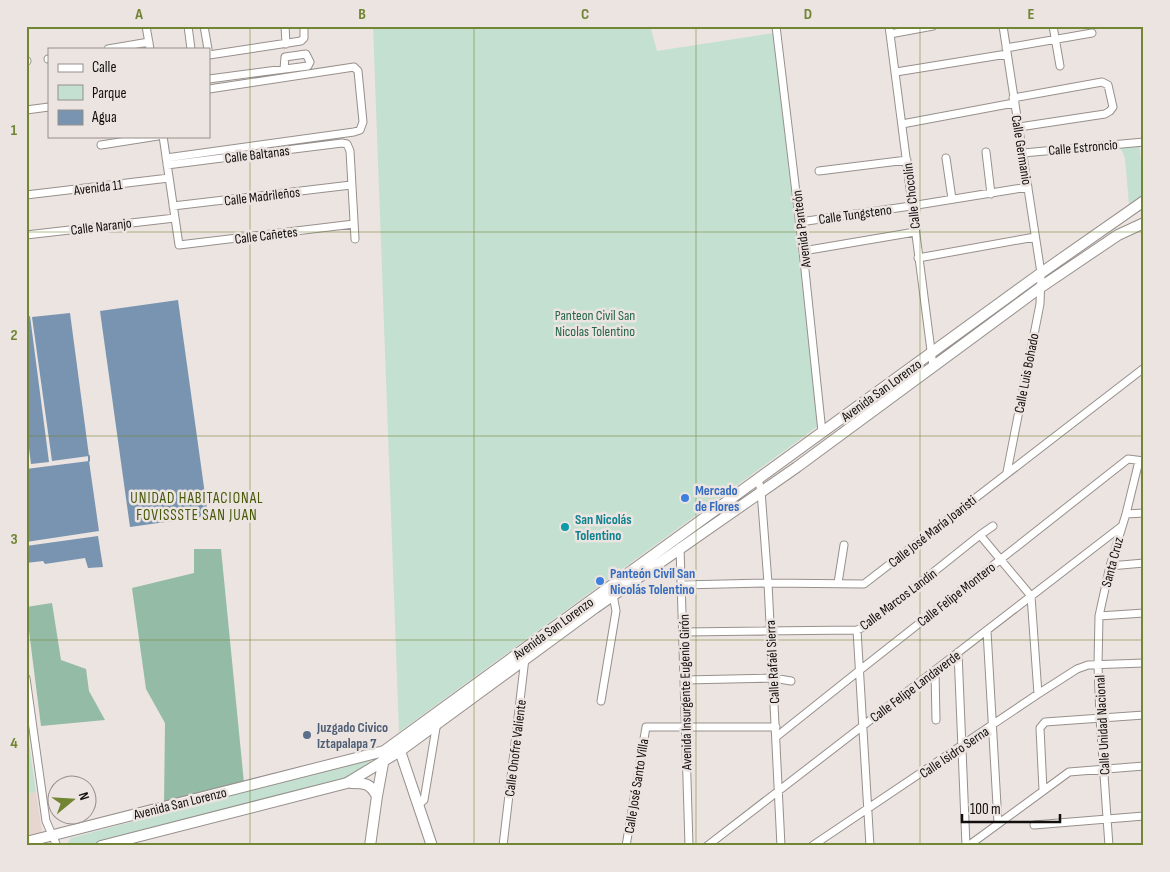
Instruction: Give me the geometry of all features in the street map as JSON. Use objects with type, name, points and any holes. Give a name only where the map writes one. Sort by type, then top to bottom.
[{"type":"main road","name":"Avenida San Lorenzo","points":[[523,655],[613,595],[758,480],[822,432],[1144,201]]},
{"type":"main road","name":"Avenida San Lorenzo","points":[[102,846],[347,784],[365,774],[384,756],[434,719],[678,544],[797,467],[1041,287],[1118,234],[1144,223]]},
{"type":"main road","points":[[958,334],[965,343]]},
{"type":"main road","points":[[398,746],[432,846]]},
{"type":"main road","name":"Avenida San Lorenzo","points":[[26,842],[49,839],[369,756],[384,756]]},
{"type":"main road","points":[[370,846],[384,756]]},
{"type":"main road","points":[[347,784],[366,784],[372,787],[377,796]]},
{"type":"street","points":[[118,48],[149,45],[146,26]]},
{"type":"street","points":[[188,26],[191,48]]},
{"type":"street","points":[[204,26],[208,48]]},
{"type":"street","points":[[285,26],[286,44]]},
{"type":"street","points":[[210,54],[301,41],[304,38],[304,26]]},
{"type":"street","name":"Avenida Panteón","points":[[776,26],[800,222],[822,432]]},
{"type":"street","points":[[890,30],[933,26]]},
{"type":"street","name":"Calle Germanio","points":[[1002,26],[1041,274]]},
{"type":"street","points":[[1053,26],[1060,66]]},
{"type":"street","name":"Calle Chocolín","points":[[890,30],[933,366]]},
{"type":"street","points":[[896,72],[1092,33]]},
{"type":"street","points":[[167,162],[354,132],[360,130],[363,122],[358,71],[354,68],[210,89]]},
{"type":"street","points":[[210,79],[284,69]]},
{"type":"street","points":[[902,124],[1102,82],[1108,85],[1113,107],[1105,114],[1019,128]]},
{"type":"street","points":[[26,110],[48,107]]},
{"type":"street","points":[[102,145],[146,138]]},
{"type":"street","points":[[163,138],[175,218]]},
{"type":"street","name":"Calle Estroncio","points":[[1022,153],[1144,142]]},
{"type":"street","name":"Calle Baltanas","points":[[167,162],[342,143],[347,144],[350,152],[351,186]]},
{"type":"street","points":[[986,152],[991,194]]},
{"type":"street","points":[[946,158],[952,200]]},
{"type":"street","points":[[819,172],[906,160]]},
{"type":"street","name":"Avenida 11","points":[[26,195],[169,178]]},
{"type":"street","points":[[351,186],[355,239]]},
{"type":"street","name":"Calle Madrileños","points":[[173,206],[351,186]]},
{"type":"street","name":"Calle Tungsteno","points":[[800,222],[1028,187]]},
{"type":"street","name":"Calle Cañetes","points":[[175,218],[179,245],[354,224]]},
{"type":"street","name":"Calle Naranjo","points":[[26,235],[175,218]]},
{"type":"street","points":[[803,251],[915,232]]},
{"type":"street","points":[[918,258],[1035,237]]},
{"type":"street","name":"Calle Luis Bohado","points":[[1007,472],[1040,304],[1041,274]]},
{"type":"street","name":"Calle José María Joaristi","points":[[682,585],[768,583],[864,584],[1144,368]]},
{"type":"street","name":"Calle Felipe Montero","points":[[776,737],[1128,459],[1141,461]]},
{"type":"street","name":"Santa Cruz","points":[[1098,665],[1099,616],[1110,566],[1141,461]]},
{"type":"street","name":"Calle Rafaél Sierra","points":[[758,480],[761,491],[768,583],[781,846]]},
{"type":"street","points":[[1126,514],[1144,513]]},
{"type":"street","name":"Calle Marcos Landin","points":[[684,632],[857,630],[866,626],[980,535],[994,526]]},
{"type":"street","name":"Calle Felipe Landaverde","points":[[707,846],[1122,526]]},
{"type":"street","points":[[980,535],[1031,596],[1038,694]]},
{"type":"street","name":"Avenida Insurgente Eugenio Girón","points":[[678,544],[684,632],[689,846]]},
{"type":"street","points":[[838,583],[844,545]]},
{"type":"street","points":[[1110,566],[1144,563]]},
{"type":"street","points":[[601,701],[616,611],[613,595]]},
{"type":"street","points":[[1099,616],[1144,613]]},
{"type":"street","points":[[857,630],[870,846]]},
{"type":"street","points":[[987,631],[998,823]]},
{"type":"street","points":[[958,652],[967,846]]},
{"type":"street","name":"Calle Onofre Valiente","points":[[503,846],[523,655]]},
{"type":"street","name":"Calle Isidro Serna","points":[[812,846],[1077,669],[1088,665],[1144,663]]},
{"type":"street","name":"Calle Unidad Nacional","points":[[1098,665],[1109,846]]},
{"type":"street","points":[[935,670],[936,720]]},
{"type":"street","points":[[685,680],[773,678],[791,681]]},
{"type":"street","points":[[26,679],[49,839],[57,846]]},
{"type":"street","points":[[1043,790],[1040,728],[1042,724],[1045,722],[1144,715]]},
{"type":"street","points":[[418,805],[424,800],[434,719]]},
{"type":"street","points":[[686,726],[776,727]]},
{"type":"street","name":"Calle José Santo Villa","points":[[626,846],[646,727],[686,726]]},
{"type":"street","points":[[967,846],[1069,772],[1144,766]]},
{"type":"street","points":[[1034,825],[1144,816]]},
{"type":"shaded area","points":[[36,792],[42,832],[26,836],[26,794]]},
{"type":"green space","name":"Panteon Civil San Nicolas Tolentino","points":[[373,26],[650,26],[657,51],[774,33],[818,426],[399,732]]},
{"type":"green space","points":[[1139,142],[1144,195],[1129,205],[1125,158],[1119,144]]},
{"type":"green space","points":[[194,549],[221,549],[244,783],[164,805],[165,723],[146,689],[132,588],[194,573]]},
{"type":"green space","points":[[52,603],[61,660],[86,669],[89,691],[105,720],[41,726],[26,607]]},
{"type":"green space","points":[[26,723],[36,792],[26,794]]},
{"type":"green space","points":[[368,759],[373,762],[347,782],[90,846],[66,846],[71,838]]},
{"type":"water","points":[[178,300],[208,516],[130,527],[100,311]]},
{"type":"water","points":[[70,313],[89,456],[52,461],[32,317]]},
{"type":"water","points":[[30,316],[49,462],[31,464],[26,425],[26,317]]},
{"type":"water","points":[[89,461],[99,531],[26,542],[26,469]]},
{"type":"water","points":[[98,536],[103,567],[88,568],[85,558],[45,564],[43,561],[26,563],[26,546]]},
{"type":"waterway","points":[[89,456],[89,461]]},
{"type":"place","name":"Mercado de Flores","points":[[685,498]]},
{"type":"place","name":"San Nicolás Tolentino","points":[[565,527]]},
{"type":"place","name":"Panteón Civil San Nicolás Tolentino","points":[[600,581]]},
{"type":"place","name":"Juzgado Civico Iztapalapa 7","points":[[307,735]]},
{"type":"district","name":"UNIDAD HABITACIONAL FOVISSSTE SAN JUAN","points":[[197,506]]}]
